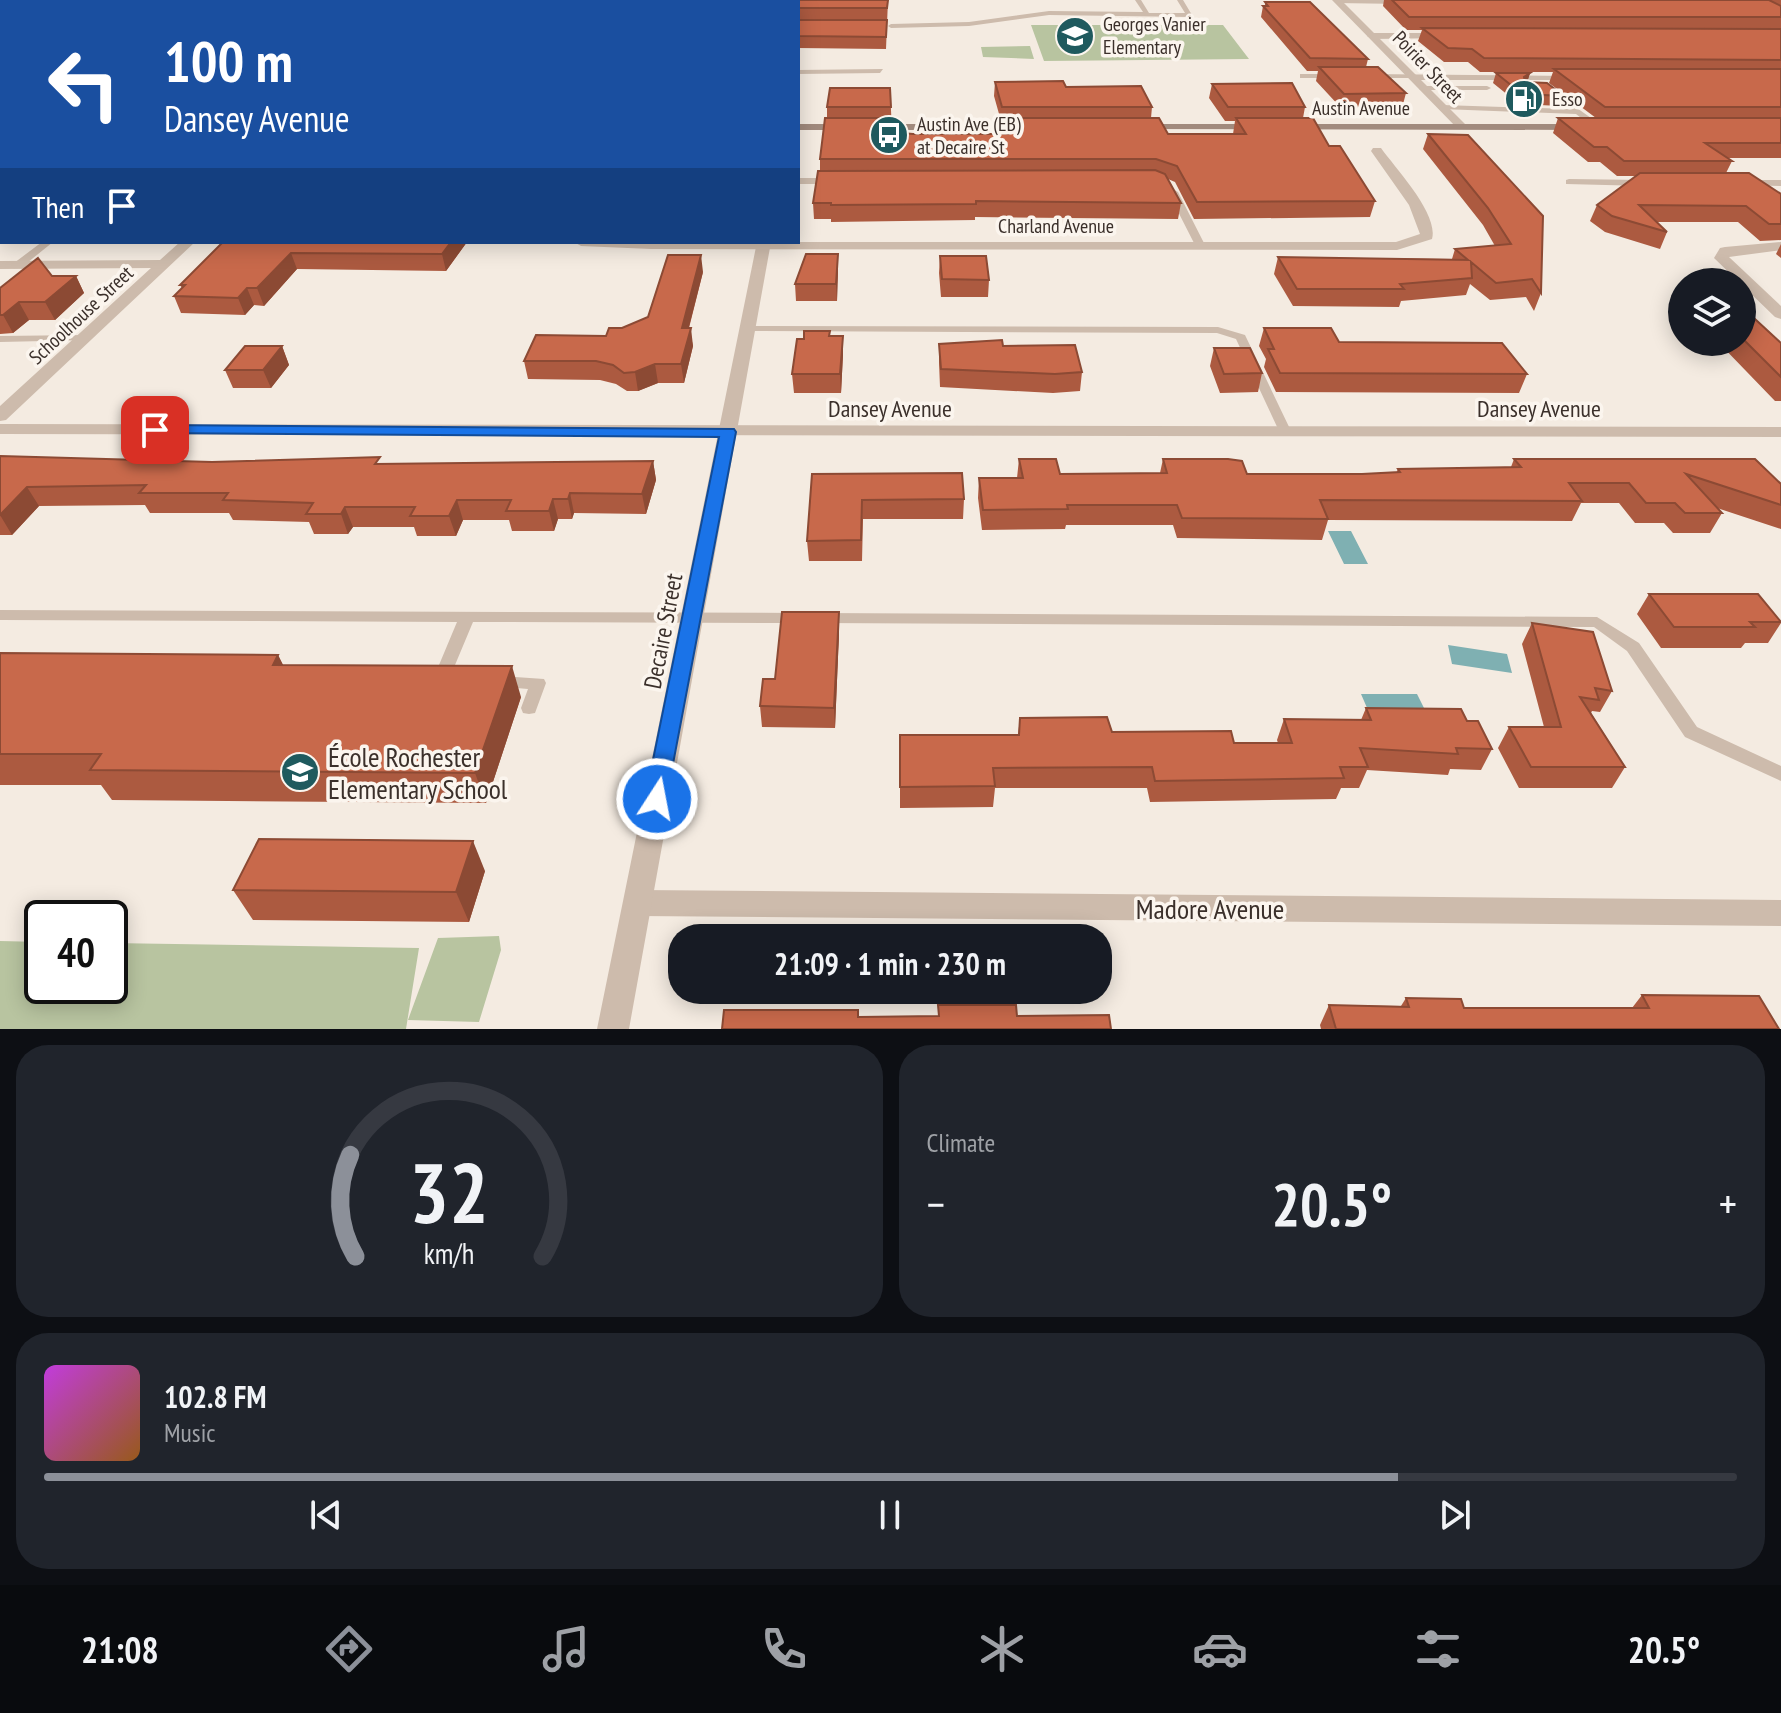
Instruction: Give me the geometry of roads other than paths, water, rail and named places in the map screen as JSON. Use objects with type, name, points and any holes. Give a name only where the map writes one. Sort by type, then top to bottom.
[{"type":"main road","points":[[800,127],[1046,127]]},
{"type":"main road","name":"Austin Avenue","points":[[1124,127],[1614,127]]},
{"type":"street","name":"Poirier Street","points":[[1337,1],[1461,126]]},
{"type":"street","points":[[877,26],[891,26]]},
{"type":"street","points":[[1372,36],[1453,36]]},
{"type":"street","name":"Charland Avenue","points":[[764,244],[1397,246],[1419,241],[1427,236],[1424,218],[1377,151]]},
{"type":"street","name":"Schoolhouse Street","points":[[0,416],[186,244]]},
{"type":"street","name":"Decaire Street","points":[[613,1029],[764,244]]},
{"type":"street","points":[[1781,246],[1733,248],[1721,254],[1721,258],[1781,314]]},
{"type":"street","points":[[0,265],[164,264]]},
{"type":"street","name":"Dansey Avenue","points":[[0,429],[1781,432]]},
{"type":"street","name":"Madore Avenue","points":[[638,903],[1781,913]]},
{"type":"lane","points":[[1099,0],[1105,14]]},
{"type":"lane","points":[[1138,0],[1147,14]]},
{"type":"lane","points":[[891,26],[969,24],[1049,13],[1189,15],[1180,0]]},
{"type":"lane","points":[[1337,1],[1418,2]]},
{"type":"lane","points":[[800,72],[880,71]]},
{"type":"lane","points":[[1303,76],[1348,76]]},
{"type":"lane","points":[[1364,76],[1582,78]]},
{"type":"lane","points":[[1423,88],[1546,88],[1598,127]]},
{"type":"lane","points":[[1469,88],[1493,109]]},
{"type":"lane","points":[[1484,101],[1515,101]]},
{"type":"lane","points":[[1536,102],[1564,102]]},
{"type":"lane","points":[[1442,107],[1577,112]]},
{"type":"lane","points":[[1507,109],[1527,126]]},
{"type":"lane","points":[[800,181],[844,181]]},
{"type":"lane","points":[[1569,182],[1660,183]]},
{"type":"lane","points":[[1736,183],[1781,183]]},
{"type":"lane","points":[[1169,185],[1200,245]]},
{"type":"lane","points":[[18,265],[45,244]]},
{"type":"lane","points":[[747,329],[1218,330],[1241,337],[1285,431]]},
{"type":"lane","points":[[0,339],[85,338]]},
{"type":"lane","points":[[0,615],[1597,622],[1633,647],[1691,732],[1781,774]]},
{"type":"lane","points":[[467,617],[447,665],[453,682],[538,683],[529,708]]},
{"type":"water","points":[[1328,531],[1351,531],[1368,564],[1344,564]]},
{"type":"water","points":[[1448,645],[1507,654],[1512,673],[1452,664]]},
{"type":"water","points":[[1361,694],[1417,694],[1428,716],[1371,717]]},
{"type":"place","name":"Georges Vanier Elementary","points":[[1075,36]]},
{"type":"place","name":"Esso","points":[[1524,99]]},
{"type":"place","name":"Austin Ave (EB) at Decaire St","points":[[889,135]]},
{"type":"place","name":"École Rochester Elementary School","points":[[300,772]]}]
